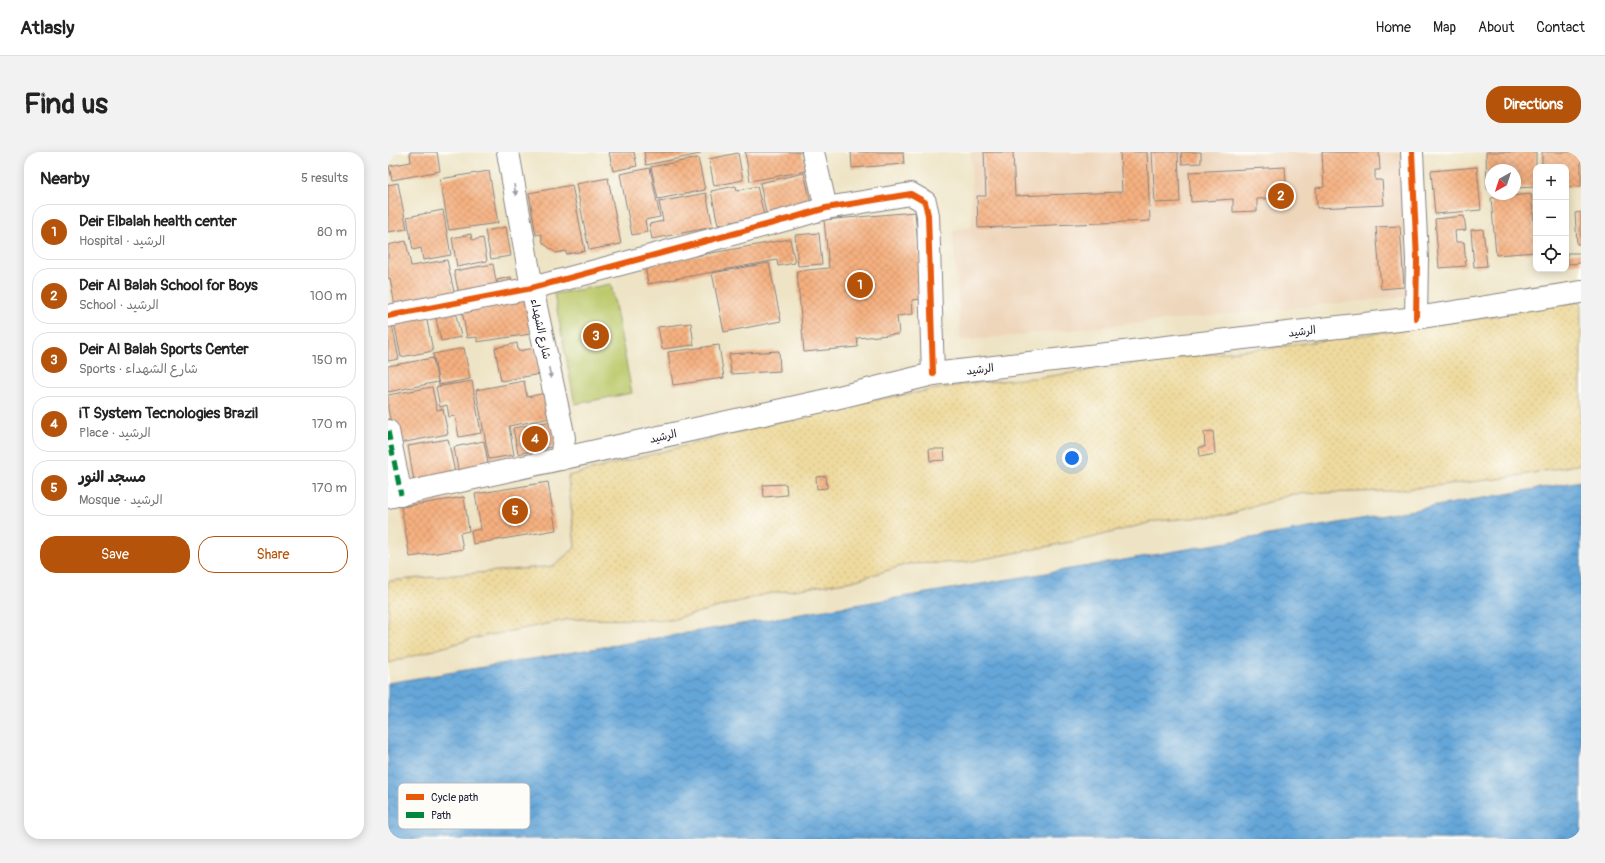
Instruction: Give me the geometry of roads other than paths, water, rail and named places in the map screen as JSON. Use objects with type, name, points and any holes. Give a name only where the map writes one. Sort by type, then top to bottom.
[{"type":"main road","name":"شارع الشهداء","points":[[508,152],[532,288],[564,438],[561,459]]},
{"type":"main road","points":[[813,152],[826,208]]},
{"type":"main road","points":[[1412,152],[1417,260],[1416,318]]},
{"type":"main road","points":[[388,316],[532,288],[826,208],[911,194],[924,202],[928,215],[933,374]]},
{"type":"main road","name":"الرشيد","points":[[394,496],[827,400],[933,374],[1416,318],[1581,292]]},
{"type":"main road","points":[[388,432],[394,496]]},
{"type":"water","points":[[1581,481],[1581,839],[388,839],[388,683],[1124,560]]},
{"type":"place","name":"Deir Al Balah School for Boys","points":[[1281,196]]},
{"type":"place","name":"Deir Elbalah health center","points":[[860,285]]},
{"type":"place","name":"Deir Al Balah Sports Center","points":[[596,336]]},
{"type":"place","name":"iT System Tecnologies Brazil","points":[[535,439]]},
{"type":"place","name":"مسجد النور","points":[[515,511]]}]
